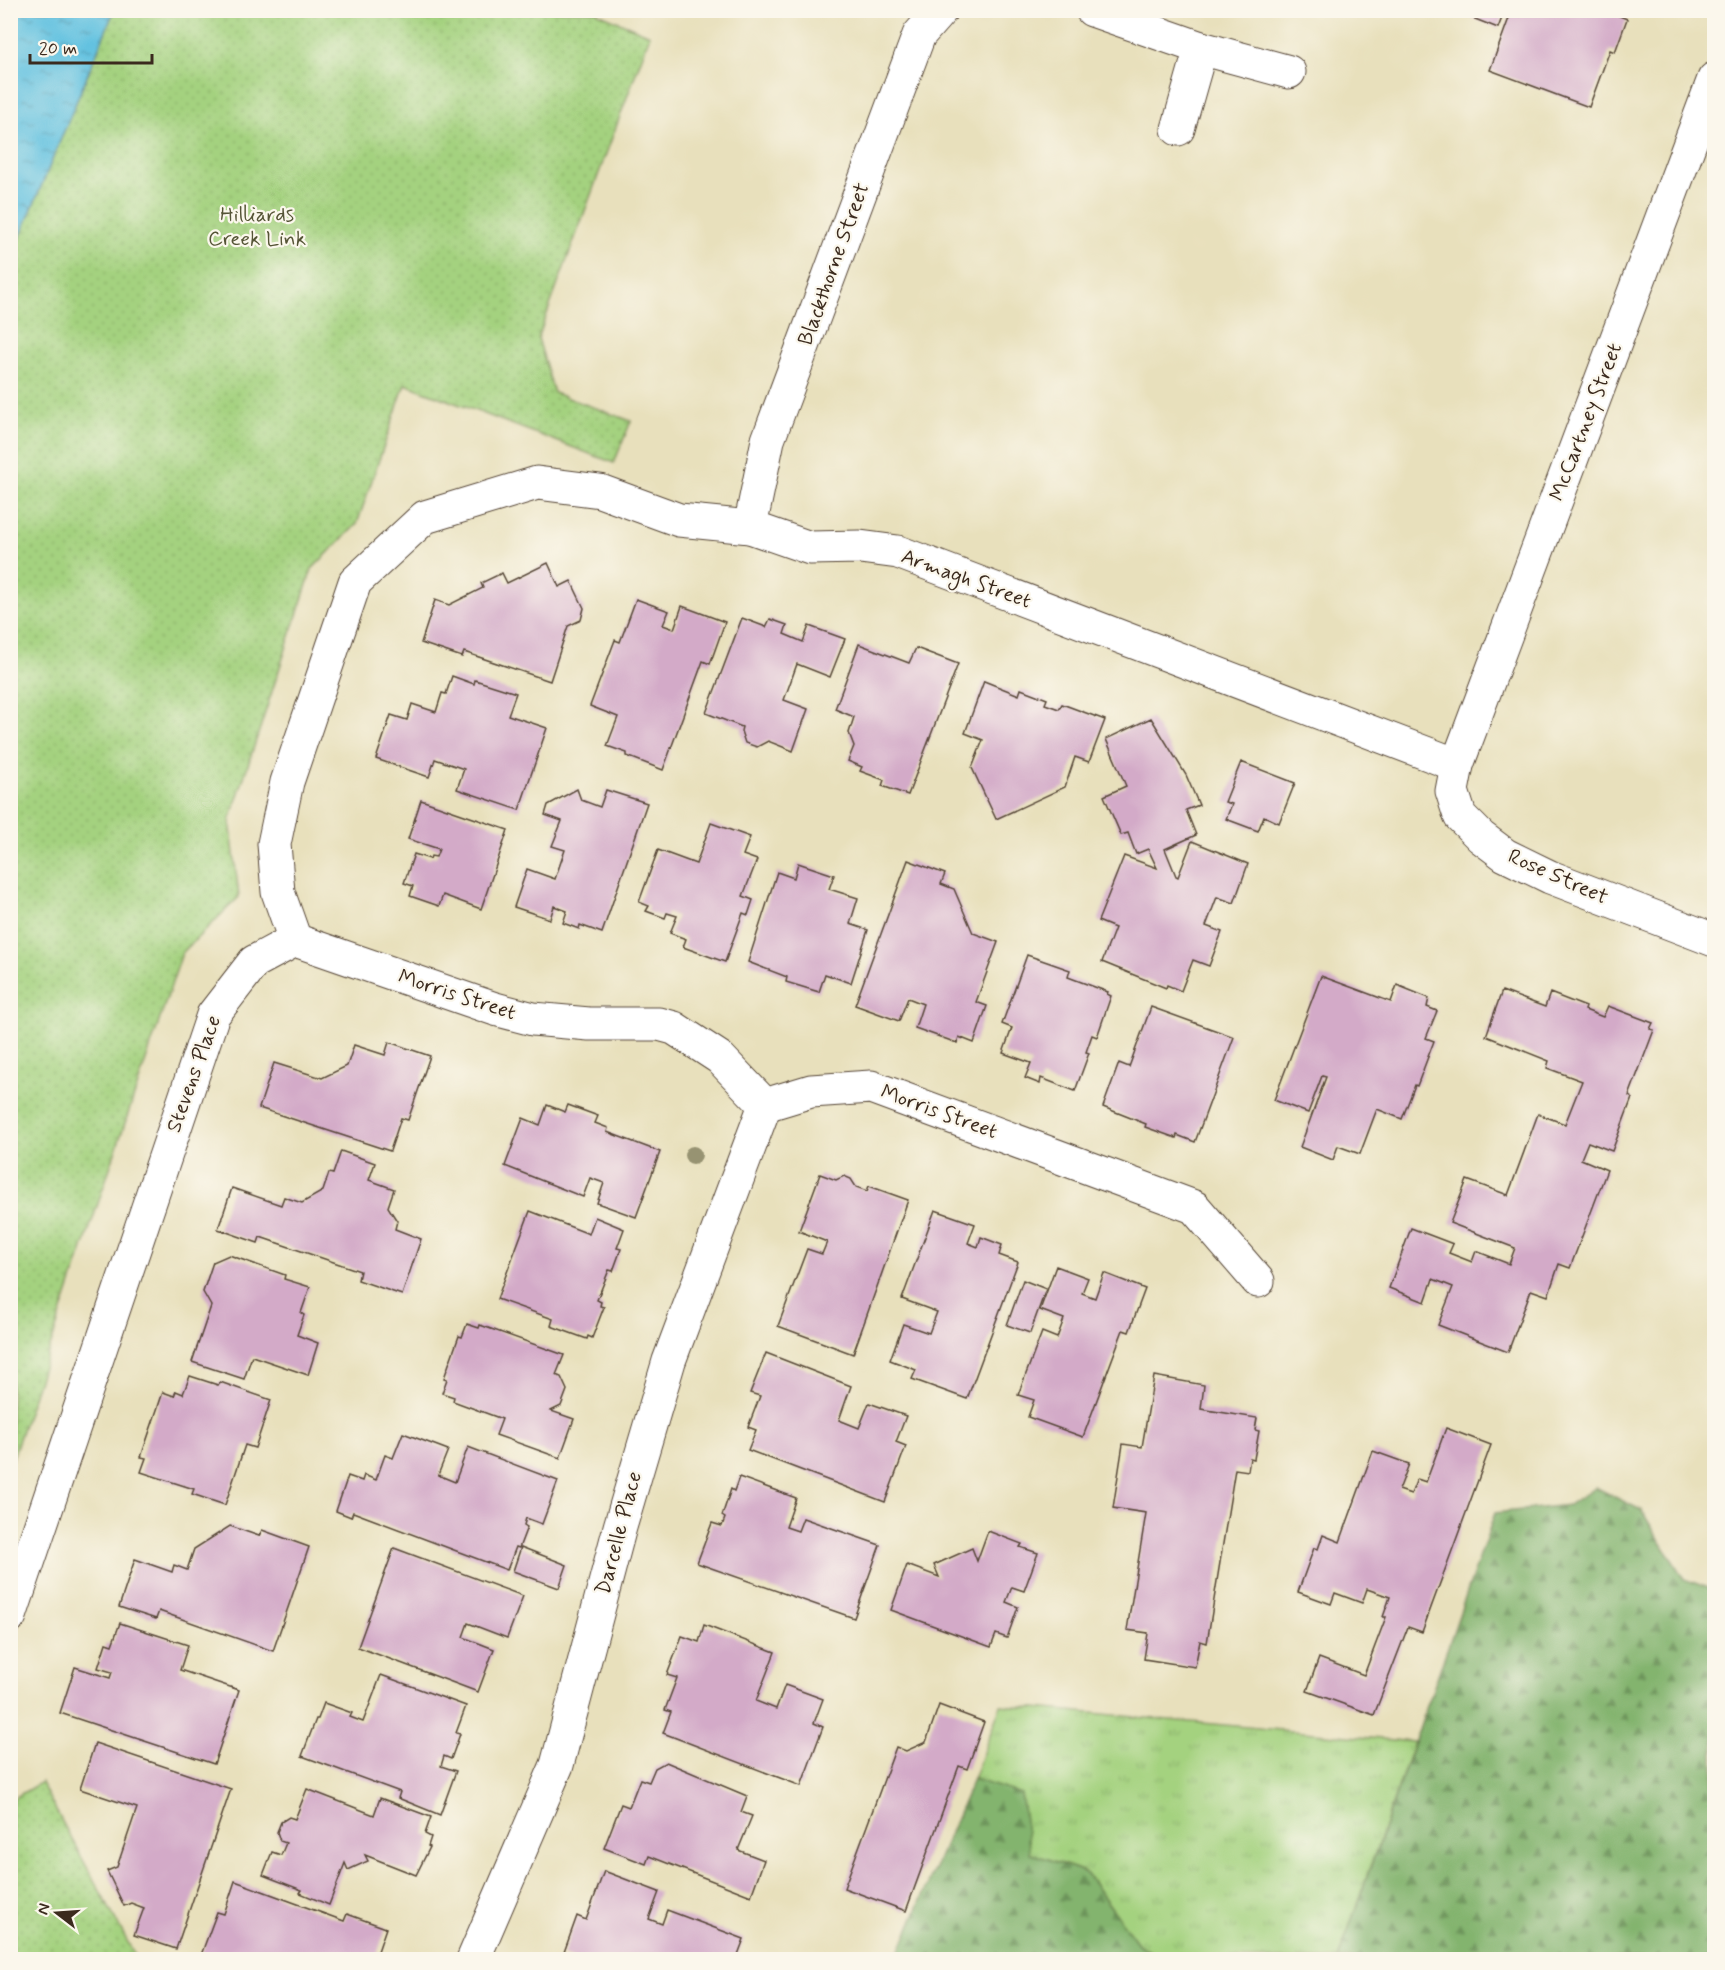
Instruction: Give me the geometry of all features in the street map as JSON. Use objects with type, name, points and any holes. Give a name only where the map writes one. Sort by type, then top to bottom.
[{"type":"street","name":"Blackthorne Street","points":[[750,527],[768,440],[919,35],[941,10]]},
{"type":"street","points":[[1092,10],[1201,48],[1289,72]]},
{"type":"street","points":[[1178,129],[1201,48]]},
{"type":"street","name":"McCartney Street","points":[[1457,765],[1714,80]]},
{"type":"street","name":"Armagh Street","points":[[295,940],[278,892],[274,844],[287,782],[355,582],[425,516],[537,483],[600,491],[679,520],[750,527],[810,548],[860,548],[898,552],[1457,765]]},
{"type":"street","name":"Rose Street","points":[[1457,765],[1452,791],[1460,816],[1481,837],[1505,855],[1550,878],[1714,940]]},
{"type":"street","name":"Morris Street","points":[[295,940],[495,1009],[533,1019],[589,1024],[658,1024],[674,1028],[720,1058],[765,1105],[811,1091],[871,1087],[1194,1207],[1258,1281]]},
{"type":"street","name":"Stevens Place","points":[[10,1616],[213,1015],[254,962],[295,940]]},
{"type":"street","name":"Darcelle Place","points":[[473,1959],[557,1765],[614,1550],[669,1361],[765,1105]]},
{"type":"green space","name":"Hilliards Creek Link","points":[[114,11],[598,11],[598,13],[650,35],[538,338],[554,393],[631,421],[614,463],[405,384],[357,524],[312,569],[230,820],[239,897],[182,953],[11,1463],[11,259]]},
{"type":"green space","points":[[1595,1487],[1641,1510],[1684,1579],[1714,1590],[1714,1959],[1338,1959],[1495,1513],[1569,1505]]},
{"type":"green space","points":[[1001,1705],[1414,1742],[1338,1959],[1162,1959],[1139,1945],[1085,1872],[1029,1853],[1021,1794],[973,1779]]},
{"type":"green space","points":[[973,1779],[1021,1794],[1030,1853],[1085,1872],[1139,1945],[1162,1959],[896,1959]]},
{"type":"green space","points":[[41,1782],[137,1959],[11,1959],[11,1800]]},
{"type":"water","points":[[10,11],[114,11],[11,259]]},
{"type":"building","points":[[1452,10],[1505,10],[1498,28]]},
{"type":"building","points":[[1512,10],[1605,10],[1627,19],[1615,52],[1610,50],[1589,107],[1490,70]]},
{"type":"building","points":[[548,563],[559,587],[571,581],[584,608],[581,620],[568,626],[550,681],[464,652],[462,657],[421,643],[435,600],[449,605],[483,588],[481,583],[502,573],[507,583]]},
{"type":"building","points":[[636,599],[669,611],[663,625],[674,629],[682,606],[725,622],[710,664],[703,661],[663,770],[607,746],[618,717],[590,706],[615,640],[620,642]]},
{"type":"building","points":[[742,618],[766,627],[770,619],[787,625],[784,634],[803,642],[809,626],[845,639],[830,677],[797,664],[784,700],[808,709],[793,751],[768,741],[757,747],[745,743],[742,727],[706,713]]},
{"type":"building","points":[[859,644],[909,663],[916,648],[958,664],[908,795],[882,786],[884,780],[860,771],[862,767],[848,761],[854,746],[849,733],[854,717],[835,709]]},
{"type":"building","points":[[452,676],[474,684],[475,680],[516,693],[508,715],[547,728],[519,810],[457,789],[464,769],[435,759],[429,777],[376,759],[391,715],[407,720],[412,704],[436,712],[442,693],[446,694]]},
{"type":"building","points":[[984,681],[1019,695],[1021,689],[1047,699],[1045,704],[1059,709],[1062,704],[1105,720],[1089,762],[1075,757],[1065,787],[996,819],[972,768],[983,740],[965,733]]},
{"type":"building","points":[[1151,718],[1186,775],[1199,805],[1186,810],[1196,835],[1165,849],[1176,876],[1178,877],[1192,841],[1248,864],[1234,903],[1217,897],[1206,926],[1222,932],[1209,966],[1193,960],[1181,991],[1167,985],[1166,988],[1102,962],[1115,928],[1098,921],[1124,856],[1157,868],[1148,849],[1136,854],[1128,833],[1121,835],[1104,796],[1126,786],[1106,739]]},
{"type":"building","points":[[1241,762],[1295,783],[1279,823],[1264,816],[1258,831],[1226,819],[1232,804],[1225,802]]},
{"type":"building","points":[[577,789],[581,800],[600,807],[606,790],[647,803],[602,933],[580,925],[579,929],[563,923],[567,911],[554,906],[550,919],[514,907],[527,869],[555,879],[565,850],[552,846],[562,821],[545,815],[548,805]]},
{"type":"building","points":[[421,800],[508,830],[481,909],[443,895],[439,906],[410,896],[413,886],[404,883],[414,854],[430,859],[431,856],[436,857],[439,849],[408,839]]},
{"type":"building","points":[[711,823],[750,837],[743,855],[757,860],[743,896],[753,900],[748,915],[743,913],[725,962],[683,947],[686,939],[670,933],[677,916],[667,913],[665,918],[646,911],[649,906],[639,902],[658,850],[696,864]]},
{"type":"building","points":[[908,860],[945,874],[941,884],[954,889],[973,933],[998,942],[976,1002],[987,1006],[974,1043],[959,1037],[957,1043],[915,1028],[923,1004],[908,998],[899,1021],[855,1005]]},
{"type":"building","points":[[798,863],[834,875],[829,889],[858,898],[850,924],[868,930],[851,983],[825,974],[819,992],[786,982],[787,977],[748,962],[777,872],[794,878]]},
{"type":"building","points":[[1027,955],[1070,970],[1068,977],[1108,992],[1107,994],[1111,996],[1097,1037],[1092,1035],[1086,1052],[1089,1053],[1075,1091],[1041,1078],[1040,1084],[1025,1078],[1031,1063],[1003,1053],[1012,1028],[1002,1024]]},
{"type":"building","points":[[1321,976],[1391,1002],[1397,985],[1429,998],[1427,1007],[1437,1011],[1426,1038],[1434,1041],[1402,1119],[1377,1109],[1360,1154],[1338,1146],[1333,1160],[1300,1147],[1326,1077],[1322,1076],[1308,1113],[1274,1100]]},
{"type":"building","points":[[1502,991],[1545,1007],[1550,993],[1586,1007],[1585,1010],[1603,1017],[1608,1006],[1653,1023],[1650,1029],[1654,1030],[1629,1096],[1632,1098],[1612,1151],[1588,1142],[1581,1159],[1607,1170],[1570,1268],[1559,1264],[1548,1296],[1531,1290],[1508,1352],[1438,1325],[1453,1287],[1433,1279],[1425,1302],[1389,1288],[1411,1228],[1453,1244],[1449,1253],[1472,1262],[1476,1251],[1509,1264],[1515,1248],[1450,1223],[1467,1180],[1508,1195],[1538,1114],[1565,1124],[1582,1081],[1547,1068],[1549,1061],[1486,1036]]},
{"type":"building","points":[[1151,1007],[1234,1037],[1195,1142],[1145,1127],[1146,1124],[1103,1107],[1119,1063],[1129,1067]]},
{"type":"building","points":[[389,1042],[430,1056],[408,1120],[401,1118],[390,1151],[259,1108],[274,1063],[322,1078],[347,1066],[354,1045],[385,1055]]},
{"type":"building","points":[[547,1105],[565,1112],[568,1105],[598,1116],[595,1123],[608,1128],[607,1132],[660,1152],[636,1217],[597,1203],[604,1183],[590,1178],[583,1197],[505,1166],[523,1118],[540,1125]]},
{"type":"building","points":[[341,1151],[375,1163],[369,1180],[394,1189],[388,1207],[397,1221],[395,1229],[421,1239],[402,1295],[358,1280],[360,1271],[260,1237],[258,1243],[218,1229],[232,1188],[281,1205],[284,1197],[302,1203],[323,1191],[329,1173],[333,1174]]},
{"type":"building","points":[[820,1174],[836,1180],[844,1176],[851,1179],[856,1187],[867,1191],[869,1186],[908,1200],[853,1354],[778,1326],[807,1249],[822,1254],[827,1242],[799,1231]]},
{"type":"building","points":[[935,1210],[975,1224],[968,1243],[978,1247],[981,1237],[1002,1245],[999,1255],[1018,1262],[967,1399],[912,1379],[916,1370],[890,1360],[903,1324],[929,1333],[937,1312],[902,1299]]},
{"type":"building","points":[[530,1211],[589,1234],[595,1217],[624,1229],[617,1248],[621,1249],[613,1271],[609,1270],[597,1300],[601,1302],[600,1306],[604,1307],[592,1338],[588,1336],[587,1339],[551,1326],[553,1319],[497,1299]]},
{"type":"building","points":[[229,1255],[285,1275],[284,1279],[310,1287],[301,1313],[304,1315],[297,1335],[318,1343],[308,1375],[252,1356],[244,1379],[192,1362],[211,1306],[203,1292],[213,1262]]},
{"type":"building","points":[[1056,1266],[1088,1278],[1082,1293],[1095,1298],[1104,1273],[1145,1289],[1129,1332],[1123,1330],[1083,1437],[1028,1417],[1034,1400],[1018,1395],[1042,1332],[1057,1338],[1064,1319],[1040,1310]]},
{"type":"building","points":[[1023,1280],[1046,1289],[1030,1333],[1007,1325]]},
{"type":"building","points":[[467,1324],[479,1328],[480,1325],[564,1355],[556,1375],[561,1377],[567,1390],[561,1406],[551,1411],[574,1419],[560,1458],[496,1435],[502,1419],[453,1401],[454,1397],[442,1393],[447,1379],[444,1378],[459,1336],[462,1337]]},
{"type":"building","points":[[766,1353],[851,1386],[839,1420],[859,1428],[869,1403],[906,1416],[896,1442],[906,1446],[885,1502],[748,1450],[756,1430],[748,1427],[760,1396],[750,1393]]},
{"type":"building","points":[[190,1376],[218,1385],[220,1382],[271,1400],[255,1448],[245,1445],[225,1505],[192,1494],[194,1489],[141,1472],[146,1458],[141,1457],[163,1392],[174,1396],[176,1391],[183,1394]]},
{"type":"building","points":[[1154,1376],[1204,1385],[1201,1409],[1257,1418],[1255,1430],[1259,1431],[1254,1459],[1250,1458],[1248,1471],[1235,1469],[1207,1643],[1200,1641],[1195,1667],[1144,1659],[1148,1633],[1127,1630],[1146,1513],[1113,1508],[1123,1444],[1142,1447]]},
{"type":"building","points":[[1446,1428],[1491,1445],[1422,1632],[1408,1627],[1374,1715],[1307,1691],[1319,1658],[1364,1675],[1386,1617],[1383,1617],[1390,1597],[1367,1589],[1362,1603],[1335,1593],[1331,1604],[1298,1592],[1314,1548],[1318,1549],[1323,1535],[1340,1542],[1373,1451],[1409,1464],[1399,1490],[1411,1494],[1417,1479],[1426,1482]]},
{"type":"building","points":[[403,1433],[448,1450],[438,1475],[455,1482],[468,1447],[558,1481],[542,1524],[526,1518],[524,1525],[527,1527],[507,1570],[353,1512],[351,1517],[336,1511],[348,1476],[362,1481],[364,1475],[376,1480],[385,1455],[393,1458]]},
{"type":"building","points":[[739,1477],[796,1498],[786,1527],[798,1531],[803,1518],[880,1545],[854,1618],[697,1563],[712,1523],[722,1526],[725,1518],[722,1516],[731,1489],[734,1491]]},
{"type":"building","points":[[230,1526],[259,1536],[262,1530],[309,1547],[273,1651],[159,1611],[156,1619],[119,1607],[135,1559],[172,1572],[174,1565],[187,1570],[194,1549]]},
{"type":"building","points":[[988,1531],[1038,1553],[1024,1591],[1012,1587],[1006,1602],[1018,1607],[1007,1638],[996,1634],[991,1647],[891,1610],[907,1565],[939,1577],[934,1565],[972,1548],[977,1561]]},
{"type":"building","points":[[521,1547],[567,1565],[559,1588],[513,1571]]},
{"type":"building","points":[[394,1548],[523,1596],[507,1638],[468,1623],[463,1637],[494,1649],[478,1692],[358,1647]]},
{"type":"building","points":[[120,1623],[188,1645],[180,1670],[239,1690],[214,1764],[60,1713],[75,1667],[110,1678],[112,1672],[98,1668],[106,1643],[112,1645]]},
{"type":"building","points":[[704,1625],[775,1652],[756,1701],[776,1709],[785,1685],[823,1699],[814,1723],[823,1727],[801,1786],[663,1733],[671,1712],[665,1710],[677,1678],[667,1675],[682,1636],[699,1642]]},
{"type":"building","points":[[381,1675],[466,1706],[456,1733],[460,1734],[451,1759],[444,1756],[441,1766],[456,1771],[440,1815],[398,1798],[400,1792],[302,1756],[324,1703],[352,1713],[350,1717],[363,1722]]},
{"type":"building","points":[[939,1705],[984,1722],[967,1769],[959,1766],[906,1911],[844,1888],[896,1747],[906,1751],[926,1742]]},
{"type":"building","points":[[95,1743],[231,1789],[176,1949],[134,1935],[144,1908],[131,1903],[124,1906],[107,1871],[117,1867],[137,1808],[80,1789]]},
{"type":"building","points":[[666,1762],[747,1796],[741,1812],[752,1816],[738,1850],[764,1860],[751,1896],[649,1856],[646,1864],[604,1848],[621,1804],[629,1807],[640,1779],[649,1782],[655,1768]]},
{"type":"building","points":[[307,1789],[374,1815],[380,1798],[431,1817],[425,1834],[431,1837],[428,1846],[430,1847],[416,1875],[365,1855],[368,1861],[348,1870],[345,1863],[329,1905],[300,1893],[302,1890],[263,1875],[272,1852],[281,1855],[286,1843],[280,1841],[277,1832],[281,1822],[289,1817],[295,1819]]},
{"type":"building","points":[[604,1871],[659,1892],[649,1919],[662,1924],[667,1910],[744,1939],[736,1960],[576,1960],[563,1955],[577,1916],[586,1920]]},
{"type":"building","points":[[235,1881],[344,1921],[347,1914],[386,1928],[375,1960],[213,1960],[201,1955],[217,1912],[224,1914]]}]
